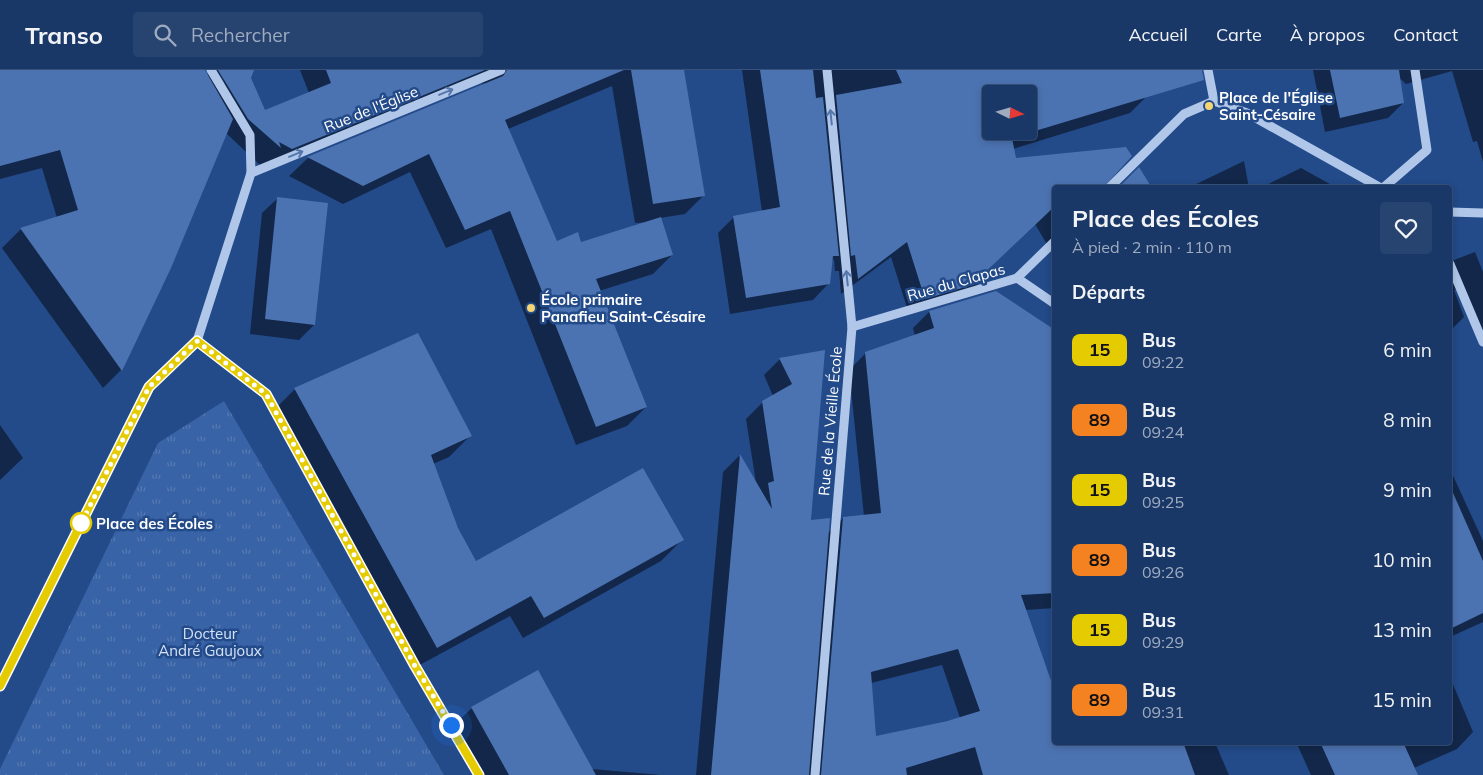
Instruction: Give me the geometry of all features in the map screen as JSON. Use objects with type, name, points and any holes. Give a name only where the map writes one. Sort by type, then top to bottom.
[{"type":"street","points":[[0,686],[149,387],[197,341],[251,173],[250,135],[212,70]]},
{"type":"street","name":"Rue de l'Église","points":[[251,173],[501,70]]},
{"type":"street","name":"Rue de la Vieille École","points":[[815,775],[852,327],[827,70]]},
{"type":"street","points":[[1208,70],[1214,101]]},
{"type":"street","points":[[1386,185],[1427,150],[1415,70]]},
{"type":"street","points":[[1113,185],[1184,114],[1214,101],[1247,113],[1377,185]]},
{"type":"street","points":[[1452,212],[1483,213]]},
{"type":"street","name":"Rue du Clapas","points":[[852,327],[1017,278],[1052,244]]},
{"type":"street","points":[[1452,269],[1483,342]]},
{"type":"street","points":[[1017,278],[1052,302]]},
{"type":"street","points":[[197,341],[266,394],[415,666],[479,775]]},
{"type":"green space","name":"Docteur André Gaujoux","points":[[224,401],[444,775],[0,775],[0,769],[158,443]]},
{"type":"building","points":[[0,70],[205,70],[233,119],[171,268],[122,371],[20,228],[78,210],[60,150],[0,166]]},
{"type":"building","points":[[218,70],[254,70],[251,78],[265,110],[331,83],[326,70],[485,70],[292,149],[279,142],[281,148],[248,119]]},
{"type":"building","points":[[507,70],[624,70],[505,120],[557,241],[578,232],[581,242],[661,217],[673,255],[596,279],[647,407],[596,427],[510,211],[465,230],[429,154],[363,186],[307,157],[503,76]]},
{"type":"building","points":[[631,70],[684,70],[705,196],[653,204]]},
{"type":"building","points":[[760,70],[813,70],[816,98],[823,97],[839,256],[833,256],[830,284],[746,298],[733,216],[780,207]]},
{"type":"building","points":[[896,70],[1202,70],[1204,80],[1038,130],[1038,85],[982,85],[982,140],[1012,140],[1016,158],[1126,147],[1132,156],[1106,185],[1052,185],[1052,209],[978,279],[982,282],[925,299],[907,242],[858,279],[855,255],[851,256],[836,95],[902,83]]},
{"type":"building","points":[[1330,70],[1399,70],[1404,103],[1340,118]]},
{"type":"building","points":[[1139,167],[1150,185],[1121,185]]},
{"type":"building","points":[[277,197],[328,203],[315,325],[265,319]]},
{"type":"building","points":[[996,291],[1052,328],[1052,593],[1021,595],[1052,683],[1052,745],[1184,745],[1195,775],[983,775],[975,747],[906,768],[907,775],[821,775],[843,517],[881,513],[865,352],[934,328],[929,311]],"holes":[[[958,649],[980,711],[947,721],[876,736],[871,672]]]},
{"type":"building","points":[[418,333],[472,436],[431,455],[458,528],[476,561],[643,468],[684,540],[544,618],[531,596],[437,648],[294,388]]},
{"type":"building","points":[[825,350],[811,520],[830,518],[809,775],[711,775],[740,454],[772,509],[768,483],[774,481],[762,401],[792,384],[779,358]]},
{"type":"building","points":[[1452,491],[1483,561],[1483,613],[1452,628]]},
{"type":"building","points":[[538,670],[596,775],[509,775],[471,707]]},
{"type":"building","points":[[1321,745],[1404,745],[1418,775],[1335,775]]},
{"type":"bus line","name":"15","points":[[0,686],[149,387],[197,341],[266,394],[431,695],[451,725],[479,775]]},
{"type":"place","name":"Place de l'Église Saint-Césaire","points":[[1209,106]]},
{"type":"place","name":"École primaire Panafieu Saint-Césaire","points":[[531,308]]},
{"type":"place","name":"Place des Écoles","points":[[81,523]]},
{"type":"route","points":[[81,523],[78,530],[149,387],[197,341],[266,394],[431,695],[451,725]]}]
